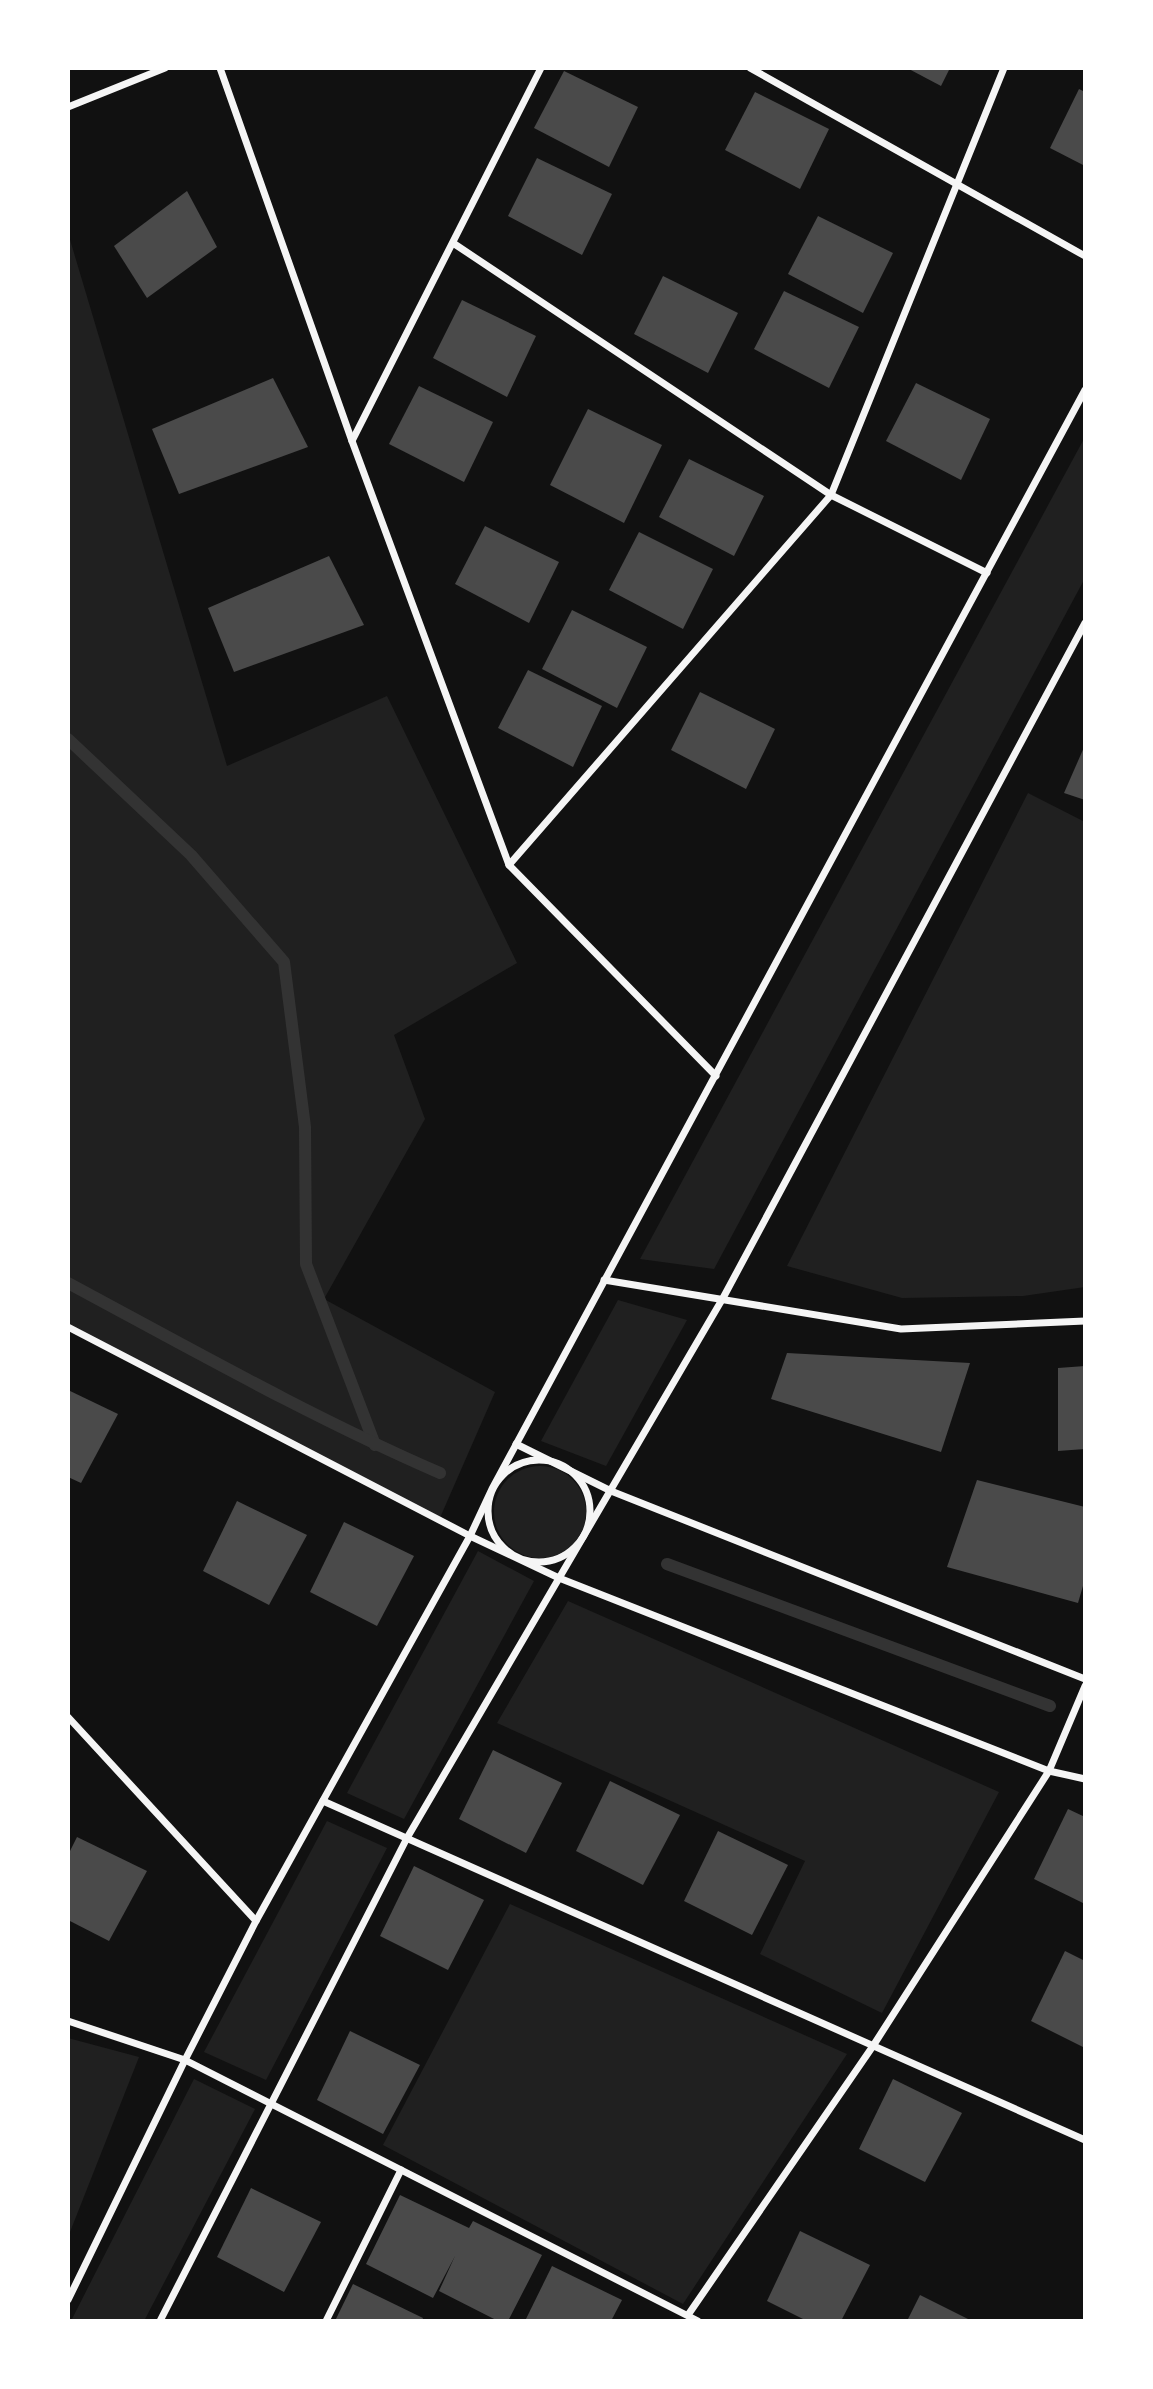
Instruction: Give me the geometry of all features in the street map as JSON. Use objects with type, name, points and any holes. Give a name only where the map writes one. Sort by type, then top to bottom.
[{"type":"street","points":[[68,107],[165,68]]},
{"type":"street","points":[[220,68],[352,440],[509,865],[716,1076]]},
{"type":"street","points":[[352,440],[541,68]]},
{"type":"street","points":[[750,68],[1085,256]]},
{"type":"street","points":[[509,865],[831,495],[1004,68]]},
{"type":"street","points":[[453,243],[831,495],[987,573]]},
{"type":"street","points":[[68,2300],[256,1921],[470,1536],[492,1489],[604,1280],[1085,390]]},
{"type":"street","points":[[160,2321],[407,1838],[723,1298],[1085,623]]},
{"type":"street","points":[[604,1280],[901,1329],[1085,1321]]},
{"type":"street","points":[[68,1327],[470,1536],[520,1558],[534,1562],[556,1559],[575,1548],[590,1521],[586,1490],[578,1477],[566,1467],[546,1460],[524,1462],[511,1467],[492,1489],[488,1509],[491,1530],[508,1552],[520,1558],[559,1578],[1049,1771],[1085,1779]]},
{"type":"street","points":[[516,1444],[611,1491],[1085,1679]]},
{"type":"street","points":[[688,2315],[873,2046],[1049,1771],[1085,1686]]},
{"type":"street","points":[[68,1717],[256,1921]]},
{"type":"street","points":[[323,1801],[1085,2140]]},
{"type":"street","points":[[68,2021],[186,2060],[698,2321]]},
{"type":"street","points":[[326,2321],[401,2169]]},
{"type":"shaded area","points":[[68,233],[227,766],[387,696],[517,963],[394,1035],[425,1119],[324,1299],[495,1392],[439,1520],[68,1327]]},
{"type":"shaded area","points":[[1085,437],[1085,578],[714,1269],[640,1259]]},
{"type":"shaded area","points":[[1028,793],[1085,822],[1085,1287],[1023,1296],[902,1298],[787,1266]]},
{"type":"shaded area","points":[[618,1300],[687,1320],[606,1466],[541,1441]]},
{"type":"shaded area","points":[[540,1466],[558,1469],[573,1479],[583,1494],[586,1512],[583,1530],[573,1545],[558,1555],[540,1558],[522,1555],[507,1545],[497,1530],[494,1512],[497,1494],[507,1479],[522,1469]]},
{"type":"shaded area","points":[[478,1551],[534,1581],[404,1819],[347,1793]]},
{"type":"shaded area","points":[[568,1601],[999,1792],[882,2013],[760,1954],[805,1861],[497,1723]]},
{"type":"shaded area","points":[[327,1821],[387,1848],[266,2080],[204,2052]]},
{"type":"shaded area","points":[[510,1904],[847,2054],[683,2304],[383,2145]]},
{"type":"shaded area","points":[[68,2038],[139,2057],[68,2237]]},
{"type":"shaded area","points":[[194,2079],[255,2109],[144,2321],[71,2321]]},
{"type":"building","points":[[907,68],[950,68],[941,86]]},
{"type":"building","points":[[564,71],[638,107],[609,167],[534,128]]},
{"type":"building","points":[[1079,89],[1085,92],[1085,166],[1050,148]]},
{"type":"building","points":[[755,92],[829,129],[800,189],[725,150]]},
{"type":"building","points":[[537,158],[612,194],[582,255],[508,216]]},
{"type":"building","points":[[187,191],[217,247],[147,298],[114,246]]},
{"type":"building","points":[[818,216],[893,253],[863,313],[788,274]]},
{"type":"building","points":[[663,276],[738,313],[708,373],[634,334]]},
{"type":"building","points":[[784,291],[859,327],[829,388],[754,349]]},
{"type":"building","points":[[462,300],[536,336],[507,397],[433,358]]},
{"type":"building","points":[[273,378],[308,447],[179,494],[152,429]]},
{"type":"building","points":[[916,383],[990,419],[961,480],[886,441]]},
{"type":"building","points":[[419,386],[493,422],[464,482],[389,444]]},
{"type":"building","points":[[588,409],[662,445],[624,523],[550,485]]},
{"type":"building","points":[[689,459],[764,496],[734,556],[659,517]]},
{"type":"building","points":[[485,526],[559,562],[529,623],[455,584]]},
{"type":"building","points":[[639,532],[713,569],[683,629],[609,590]]},
{"type":"building","points":[[329,556],[364,625],[234,672],[208,608]]},
{"type":"building","points":[[572,610],[647,647],[617,708],[542,669]]},
{"type":"building","points":[[528,670],[602,706],[573,767],[498,728]]},
{"type":"building","points":[[700,692],[775,729],[746,789],[671,750]]},
{"type":"building","points":[[1085,745],[1085,800],[1064,793]]},
{"type":"building","points":[[787,1353],[970,1363],[941,1452],[771,1399]]},
{"type":"building","points":[[1085,1366],[1085,1449],[1058,1451],[1058,1368]]},
{"type":"building","points":[[68,1390],[118,1414],[81,1483],[68,1477]]},
{"type":"building","points":[[977,1480],[1085,1507],[1085,1579],[1078,1603],[947,1567]]},
{"type":"building","points":[[237,1501],[307,1535],[269,1605],[203,1571]]},
{"type":"building","points":[[344,1522],[414,1556],[377,1626],[310,1592]]},
{"type":"building","points":[[493,1750],[562,1783],[526,1853],[459,1819]]},
{"type":"building","points":[[610,1781],[680,1815],[643,1885],[576,1851]]},
{"type":"building","points":[[1068,1809],[1085,1817],[1085,1904],[1034,1879]]},
{"type":"building","points":[[718,1831],[788,1865],[752,1935],[684,1901]]},
{"type":"building","points":[[77,1837],[147,1871],[109,1941],[68,1920],[68,1855]]},
{"type":"building","points":[[414,1866],[484,1900],[448,1970],[380,1936]]},
{"type":"building","points":[[1065,1951],[1085,1961],[1085,2048],[1031,2021]]},
{"type":"building","points":[[350,2031],[420,2065],[383,2134],[317,2100]]},
{"type":"building","points":[[893,2079],[962,2113],[925,2182],[859,2149]]},
{"type":"building","points":[[251,2188],[321,2222],[284,2292],[217,2257]]},
{"type":"building","points":[[400,2195],[469,2228],[473,2221],[542,2255],[508,2321],[498,2321],[439,2291],[455,2256],[433,2298],[366,2264]]},
{"type":"building","points":[[800,2231],[870,2265],[841,2321],[807,2321],[767,2301]]},
{"type":"building","points":[[552,2266],[622,2300],[611,2321],[525,2321]]},
{"type":"building","points":[[353,2284],[423,2318],[422,2321],[335,2321]]},
{"type":"building","points":[[920,2295],[972,2321],[907,2321]]},
{"type":"waterway","points":[[68,739],[191,855],[284,962],[305,1127],[306,1264],[375,1445]]},
{"type":"waterway","points":[[68,1283],[299,1406],[440,1473]]},
{"type":"waterway","points":[[667,1564],[1050,1706]]}]
